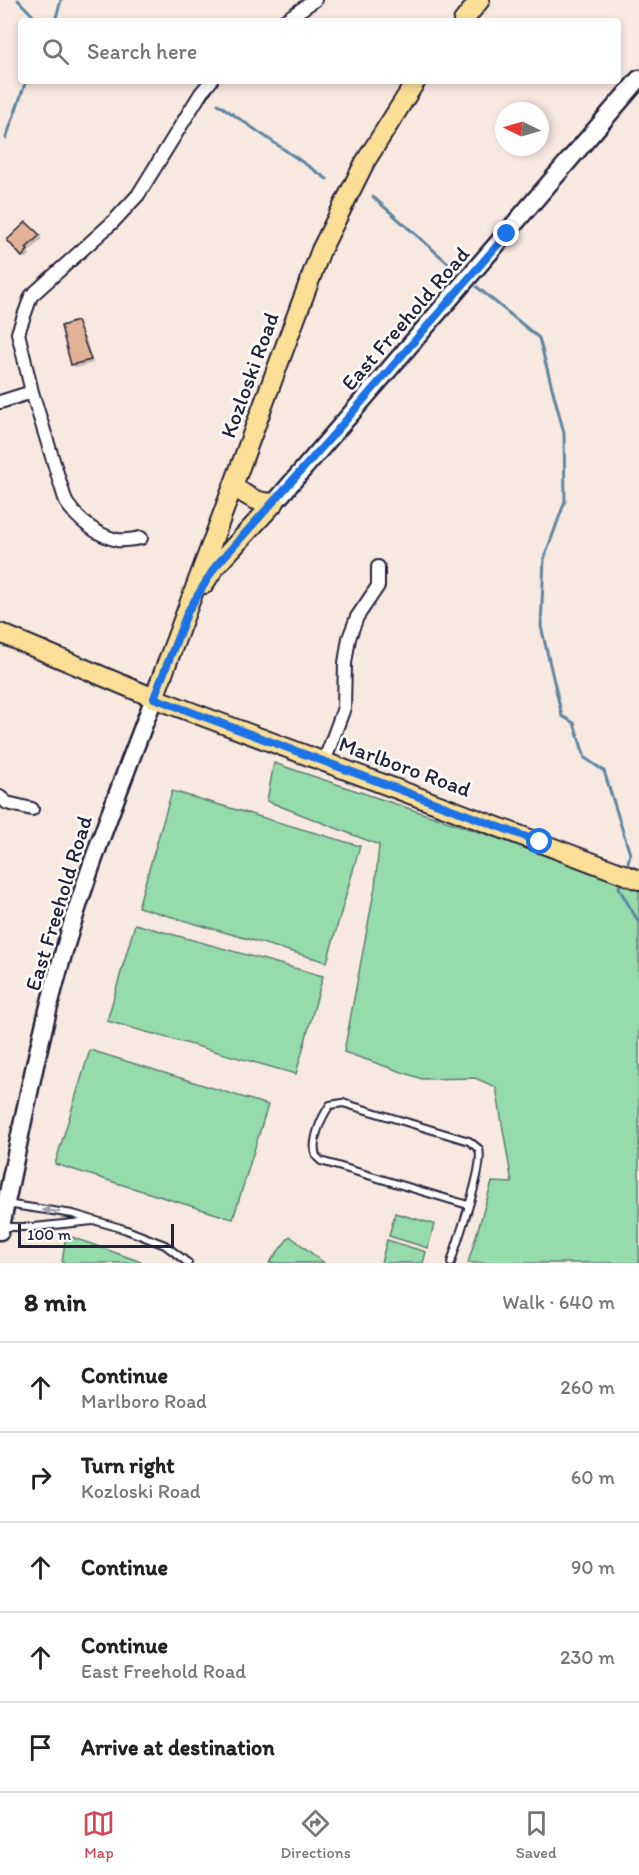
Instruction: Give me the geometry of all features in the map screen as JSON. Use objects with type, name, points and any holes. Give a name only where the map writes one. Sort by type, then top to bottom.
[{"type":"main road","points":[[465,18],[480,0]]},
{"type":"main road","name":"Kozloski Road","points":[[154,698],[325,241],[365,162],[414,84]]},
{"type":"main road","points":[[233,486],[255,500],[268,504],[274,502]]},
{"type":"main road","points":[[188,611],[215,567],[274,502]]},
{"type":"main road","name":"Marlboro Road","points":[[0,633],[154,698],[639,880]]},
{"type":"street","points":[[288,18],[315,0]]},
{"type":"street","name":"East Freehold Road","points":[[274,502],[639,80]]},
{"type":"street","points":[[141,538],[117,540],[97,531],[73,513],[61,489],[32,393],[18,333],[31,296],[113,222],[138,195],[208,84]]},
{"type":"street","points":[[0,402],[32,393]]},
{"type":"street","points":[[324,762],[344,708],[345,663],[349,638],[357,617],[378,586],[378,567]]},
{"type":"street","name":"East Freehold Road","points":[[0,1229],[33,1071],[63,954],[100,839],[154,698]]},
{"type":"street","points":[[0,797],[7,803],[32,809]]},
{"type":"lane","points":[[451,1263],[481,1161],[479,1149],[475,1143],[344,1103],[330,1105],[324,1114],[314,1145],[316,1156],[321,1161],[468,1205]]},
{"type":"lane","points":[[5,1204],[73,1214],[96,1221],[165,1245],[188,1263]]},
{"type":"lane","points":[[0,1229],[96,1221]]},
{"type":"green space","points":[[274,763],[535,851],[639,890],[639,1263],[468,1263],[492,1182],[512,1183],[496,1087],[475,1078],[422,1079],[344,1052],[375,887],[379,845],[267,801]]},
{"type":"green space","points":[[172,791],[360,846],[327,962],[138,907]]},
{"type":"green space","points":[[135,924],[323,976],[296,1074],[107,1021]]},
{"type":"green space","points":[[90,1050],[268,1105],[233,1219],[55,1164]]},
{"type":"green space","points":[[395,1213],[434,1224],[428,1248],[389,1236]]},
{"type":"green space","points":[[66,1235],[144,1263],[62,1263]]},
{"type":"green space","points":[[290,1236],[324,1263],[269,1263]]},
{"type":"green space","points":[[387,1240],[426,1252],[423,1263],[381,1263]]},
{"type":"building","points":[[26,222],[40,235],[26,248],[28,250],[22,257],[7,240]]},
{"type":"building","points":[[77,321],[91,360],[71,365],[61,326]]},
{"type":"waterway","points":[[18,0],[35,18]]},
{"type":"waterway","points":[[56,18],[61,0]]},
{"type":"waterway","points":[[6,138],[25,84]]},
{"type":"waterway","points":[[218,104],[327,179]]},
{"type":"waterway","points":[[373,197],[456,270]]},
{"type":"waterway","points":[[477,287],[539,338],[564,433],[565,501],[544,559],[541,626],[562,716],[574,723],[585,758],[604,771],[630,854],[628,863]]},
{"type":"waterway","points":[[620,884],[619,888],[639,923]]},
{"type":"route","points":[[507,234],[215,567],[188,611],[154,698],[540,842]]}]
